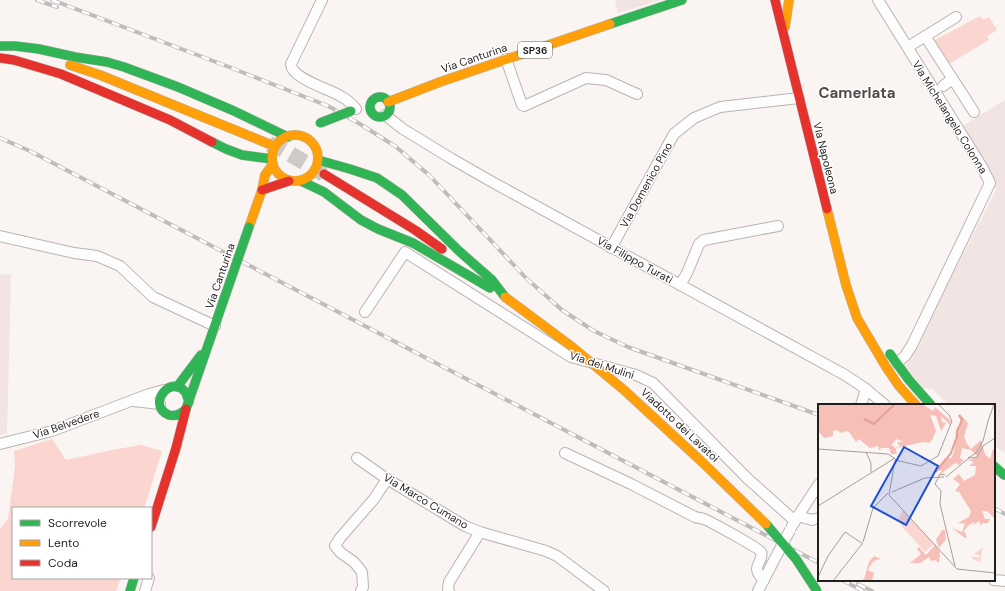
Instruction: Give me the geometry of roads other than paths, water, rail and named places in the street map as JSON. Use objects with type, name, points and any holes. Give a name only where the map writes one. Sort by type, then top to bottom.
[{"type":"main road","name":"Via Canturina","points":[[388,102],[506,59],[682,0]]},
{"type":"main road","name":"Via Napoleona","points":[[775,0],[846,285],[857,318],[886,367],[915,404]]},
{"type":"main road","name":"Via Napoleona","points":[[784,36],[789,0]]},
{"type":"main road","points":[[0,46],[68,77],[170,120],[232,151],[242,155],[272,161]]},
{"type":"main road","points":[[0,58],[15,53],[39,49],[107,62],[178,87],[291,136],[300,136],[305,138],[314,146],[318,160],[312,173],[301,181]]},
{"type":"main road","points":[[0,51],[67,64],[100,75],[269,144]]},
{"type":"main road","points":[[378,97],[383,98],[388,102],[389,109],[385,115],[380,117],[374,115],[371,111],[370,106],[373,99],[378,97]]},
{"type":"main road","points":[[289,181],[278,174],[272,161],[273,151],[276,145],[282,140],[314,126],[354,110],[370,106]]},
{"type":"main road","points":[[314,126],[316,132],[314,146]]},
{"type":"main road","points":[[318,160],[377,178],[402,195],[459,251],[492,280],[505,297]]},
{"type":"main road","name":"Via Canturina","points":[[152,524],[188,406],[272,161]]},
{"type":"main road","points":[[324,174],[415,230],[505,297]]},
{"type":"main road","points":[[262,190],[289,181],[301,181],[324,192],[361,220],[378,229],[413,243],[505,297]]},
{"type":"main road","name":"Via Napoleona","points":[[846,285],[873,331],[909,380],[930,404]]},
{"type":"main road","name":"Viadotto dei Lavatoi","points":[[505,297],[591,362],[664,425],[771,530],[800,562],[817,591]]},
{"type":"main road","name":"Via Canturina","points":[[177,387],[200,356],[209,347]]},
{"type":"main road","name":"Via Napoleona","points":[[877,351],[896,363]]},
{"type":"main road","points":[[173,386],[177,387],[184,390],[187,395],[188,406],[182,414],[172,416],[162,409],[159,399],[164,390],[173,386]]},
{"type":"main road","name":"Via Canturina","points":[[172,416],[176,448]]},
{"type":"main road","points":[[995,468],[1004,475]]},
{"type":"main road","points":[[130,591],[134,579]]},
{"type":"street","points":[[322,0],[291,64],[291,67],[293,71],[300,76],[336,93],[348,101],[354,110]]},
{"type":"street","name":"Via Michelangelo Colonna","points":[[878,0],[982,167],[990,183],[912,345],[905,356],[896,363]]},
{"type":"street","points":[[908,47],[956,17]]},
{"type":"street","points":[[925,36],[974,112]]},
{"type":"street","points":[[506,59],[522,105],[524,106],[586,78],[606,80],[637,94]]},
{"type":"street","points":[[943,86],[952,80]]},
{"type":"street","name":"Via Domenico Pino","points":[[611,248],[674,134],[694,118],[720,107],[799,98]]},
{"type":"street","name":"Via Filippo Turati","points":[[385,115],[402,129],[452,159],[611,248],[845,375],[866,389],[884,404]]},
{"type":"street","points":[[680,285],[687,273],[699,244],[704,240],[778,226]]},
{"type":"street","points":[[0,236],[74,253],[97,256],[120,266],[153,297],[215,326]]},
{"type":"street","name":"Via dei Mulini","points":[[365,312],[405,252],[571,357],[636,375],[653,383],[748,479],[794,522]]},
{"type":"street","points":[[861,404],[866,389]]},
{"type":"street","name":"Via Belvedere","points":[[0,444],[52,431],[149,394],[164,390]]},
{"type":"street","name":"Via Belvedere","points":[[131,401],[160,404]]},
{"type":"street","points":[[565,453],[631,484],[695,517],[704,519],[760,550],[762,556],[757,570],[758,575],[764,580]]},
{"type":"street","name":"Via Marco Cumano","points":[[357,458],[387,479],[465,526],[480,532],[546,551],[557,556],[604,591]]},
{"type":"street","points":[[361,591],[362,572],[354,562],[341,553],[335,546],[340,538],[374,499],[387,479]]},
{"type":"street","points":[[758,591],[794,522],[818,486]]},
{"type":"street","points":[[794,522],[818,518]]},
{"type":"street","points":[[449,591],[449,582],[480,532]]},
{"type":"street","points":[[145,591],[149,579]]},
{"type":"street","points":[[995,580],[1005,581]]},
{"type":"tunnel","points":[[269,144],[282,149],[324,174]]},
{"type":"railway","points":[[37,0],[57,7]]},
{"type":"railway","points":[[52,0],[328,106],[395,146],[429,175],[527,279],[562,310],[594,331],[628,347],[818,415]]},
{"type":"railway","points":[[0,138],[30,151],[818,562]]},
{"type":"railway","points":[[995,509],[1005,514]]},
{"type":"railway","points":[[844,581],[863,591]]},
{"type":"railway","points":[[858,584],[872,591]]},
{"type":"district","name":"Camerlata","points":[[857,93]]}]
